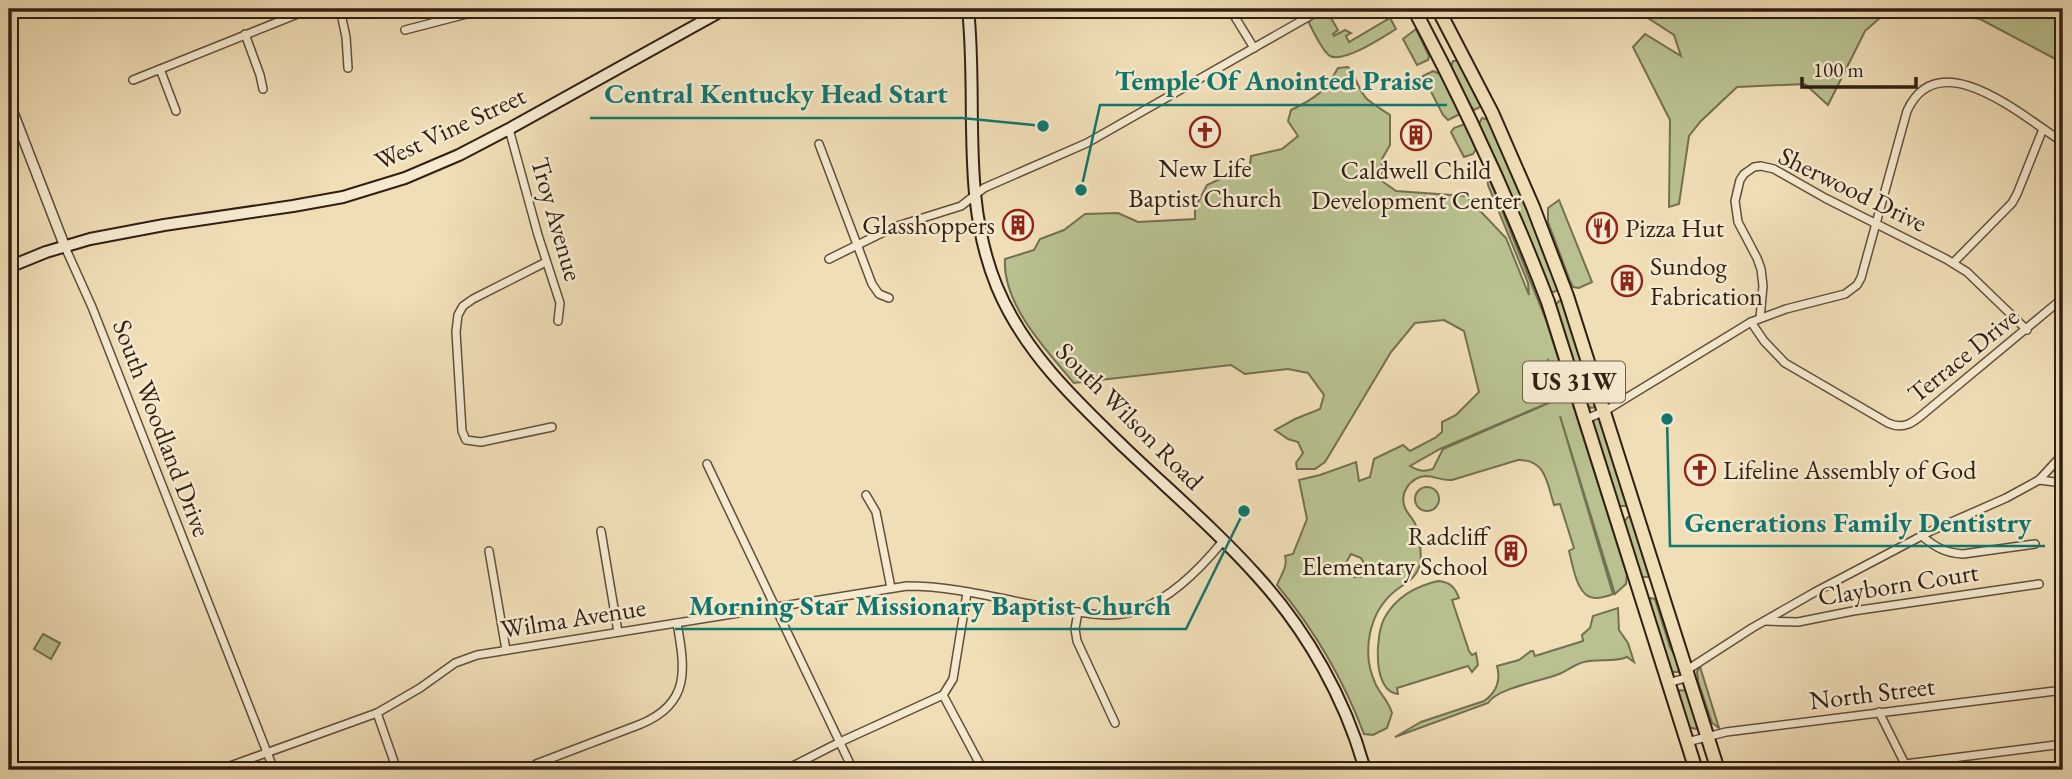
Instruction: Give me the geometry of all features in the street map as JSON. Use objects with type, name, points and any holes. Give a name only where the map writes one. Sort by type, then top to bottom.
[{"type":"highway","name":"US 31W","points":[[1414,9],[1470,117],[1520,230],[1548,302],[1696,770]]},
{"type":"highway","name":"US 31W","points":[[1438,9],[1492,113],[1533,207],[1575,318],[1718,770]]},
{"type":"main road","name":"West Vine Street","points":[[9,267],[65,247],[121,232],[355,194],[423,171],[509,129],[725,9]]},
{"type":"main road","name":"South Wilson Road","points":[[968,9],[975,195],[984,246],[996,285],[1009,312],[1031,347],[1078,402],[1246,563],[1273,593],[1313,652],[1341,705],[1357,742],[1365,770]]},
{"type":"street","points":[[133,80],[310,9]]},
{"type":"street","points":[[340,9],[346,37],[348,68]]},
{"type":"street","points":[[405,30],[486,9]]},
{"type":"street","points":[[1230,9],[1254,48]]},
{"type":"street","points":[[830,258],[894,227],[961,206],[984,188],[1087,143],[1322,9]]},
{"type":"street","points":[[246,34],[262,89]]},
{"type":"street","points":[[160,69],[176,111]]},
{"type":"street","points":[[1586,419],[1605,411],[1751,322],[1851,291],[1861,278],[1907,111],[1916,96],[1929,86],[1955,81],[1972,86],[2063,142]]},
{"type":"street","name":"South Woodland Drive","points":[[9,102],[274,770]]},
{"type":"street","name":"Troy Avenue","points":[[509,129],[560,303],[558,321]]},
{"type":"street","points":[[1953,263],[2011,203],[2043,130]]},
{"type":"street","points":[[819,145],[875,290],[879,295],[889,298]]},
{"type":"street","name":"Sherwood Drive","points":[[1760,318],[1763,286],[1761,269],[1738,222],[1735,208],[1740,180],[1748,170],[1761,166],[1774,169],[1953,263],[1967,272],[2027,330]]},
{"type":"street","points":[[546,262],[468,303],[457,315],[456,332],[462,431],[466,440],[481,442],[552,427]]},
{"type":"street","name":"Terrace Drive","points":[[1751,322],[1764,341],[1785,363],[1888,423],[1900,427],[1912,423],[2063,298]]},
{"type":"street","points":[[1668,683],[1688,674],[1764,621],[1815,592],[1922,536],[2039,480],[2063,454]]},
{"type":"street","points":[[707,464],[853,770]]},
{"type":"street","points":[[2039,480],[2063,483]]},
{"type":"street","points":[[866,495],[876,512],[891,588]]},
{"type":"street","points":[[601,531],[618,632]]},
{"type":"street","points":[[1922,536],[1940,550],[1951,554],[2035,544]]},
{"type":"street","name":"Wilma Avenue","points":[[219,770],[376,713],[420,688],[455,663],[477,655],[907,586],[931,587],[1051,609],[1109,615],[1142,609],[1179,586],[1223,541]]},
{"type":"street","points":[[489,551],[506,650]]},
{"type":"street","name":"Clayborn Court","points":[[1764,621],[1798,622],[1853,611],[2039,584]]},
{"type":"street","points":[[785,770],[943,695],[953,679],[967,593]]},
{"type":"street","points":[[1077,612],[1077,641],[1115,723]]},
{"type":"street","points":[[536,764],[654,719],[666,710],[679,692],[683,677],[677,623]]},
{"type":"street","name":"North Street","points":[[1687,742],[1726,732],[2063,690]]},
{"type":"street","points":[[943,695],[983,770]]},
{"type":"street","points":[[1879,712],[1905,767],[2063,744]]},
{"type":"street","points":[[376,713],[397,770]]},
{"type":"green space","points":[[1327,9],[1340,9],[1331,18],[1338,30],[1333,34],[1334,36],[1345,30],[1351,33],[1346,36],[1349,42],[1390,18],[1396,29],[1354,53],[1330,56],[1321,46],[1309,23],[1310,18]]},
{"type":"green space","points":[[1634,9],[1890,9],[1865,31],[1828,105],[1805,84],[1737,87],[1689,136],[1679,204],[1669,207],[1670,120],[1633,47],[1645,34],[1681,56],[1674,35]]},
{"type":"green space","points":[[1912,9],[2063,9],[2063,63],[1980,19]]},
{"type":"green space","points":[[1416,29],[1429,56],[1428,60],[1417,65],[1403,39]]},
{"type":"green space","points":[[1453,61],[1459,61],[1481,103],[1480,107],[1474,110],[1470,105],[1451,67]]},
{"type":"green space","points":[[1348,67],[1366,98],[1390,115],[1390,145],[1382,159],[1382,181],[1396,191],[1466,196],[1506,238],[1529,295],[1528,283],[1488,185],[1487,177],[1489,178],[1546,320],[1627,575],[1626,584],[1615,594],[1560,416],[1613,594],[1600,598],[1590,597],[1580,588],[1569,551],[1574,548],[1560,504],[1554,505],[1544,474],[1534,464],[1518,460],[1452,480],[1425,476],[1410,483],[1403,497],[1406,510],[1416,526],[1420,564],[1413,577],[1386,600],[1373,622],[1368,647],[1371,673],[1392,713],[1387,728],[1373,735],[1364,734],[1347,694],[1326,656],[1277,585],[1285,567],[1285,556],[1293,554],[1307,519],[1299,480],[1356,462],[1359,481],[1370,477],[1374,459],[1403,445],[1410,451],[1442,432],[1442,422],[1456,415],[1479,392],[1464,331],[1444,320],[1415,323],[1391,352],[1325,462],[1315,469],[1297,469],[1296,463],[1303,453],[1298,442],[1275,430],[1320,409],[1324,395],[1308,373],[1288,369],[1245,374],[1231,365],[1074,383],[1018,310],[1006,276],[1005,259],[1034,250],[1040,239],[1064,230],[1085,214],[1118,213],[1138,222],[1195,219],[1195,208],[1207,185],[1250,165],[1251,156],[1282,149],[1298,136],[1288,121],[1291,110],[1318,94],[1338,68]],"holes":[[[1548,359],[1556,400],[1443,449],[1433,469],[1421,471],[1410,466],[1440,449],[1555,400]],[[1351,554],[1361,558],[1365,565],[1361,577],[1354,577],[1343,568]]]},
{"type":"green space","points":[[1433,71],[1440,74],[1460,114],[1448,120],[1423,76]]},
{"type":"green space","points":[[1482,118],[1489,120],[1541,240],[1559,289],[1554,292],[1549,291],[1514,202],[1479,124]]},
{"type":"green space","points":[[1465,124],[1476,149],[1473,154],[1464,157],[1451,132]]},
{"type":"green space","points":[[1559,200],[1592,282],[1579,288],[1573,287],[1570,281],[1548,222],[1548,208]]},
{"type":"green space","points":[[1559,301],[1563,302],[1597,407],[1587,406],[1555,306]]},
{"type":"green space","points":[[1595,419],[1601,419],[1628,505],[1626,506],[1619,506],[1592,424]]},
{"type":"green space","points":[[1427,487],[1438,494],[1439,499],[1432,510],[1427,511],[1416,504],[1415,499],[1422,488]]},
{"type":"green space","points":[[1628,517],[1632,517],[1650,575],[1648,577],[1641,577],[1624,522]]},
{"type":"green space","points":[[1438,581],[1454,588],[1459,598],[1452,600],[1469,651],[1472,655],[1476,653],[1478,665],[1472,672],[1468,666],[1397,688],[1398,694],[1390,691],[1384,684],[1378,661],[1379,636],[1385,617],[1395,603],[1408,593]]},
{"type":"green space","points":[[1651,598],[1655,599],[1670,647],[1680,665],[1678,672],[1670,670],[1649,602]]},
{"type":"green space","points":[[1618,608],[1619,630],[1628,643],[1634,662],[1627,657],[1581,663],[1559,674],[1500,693],[1488,703],[1395,737],[1421,722],[1484,701],[1497,686],[1497,666],[1519,660],[1531,651],[1535,656],[1583,641],[1582,635],[1590,628],[1593,616]]},
{"type":"green space","points":[[43,634],[60,643],[51,659],[34,649]]},
{"type":"green space","points":[[1700,665],[1719,728],[1712,723],[1698,681],[1697,672]]},
{"type":"green space","points":[[1679,690],[1688,691],[1698,724],[1696,729],[1688,727],[1678,696]]},
{"type":"place","name":"Central Kentucky Head Start","points":[[1043,126]]},
{"type":"place","name":"New Life Baptist Church","points":[[1205,132]]},
{"type":"place","name":"Caldwell Child Development Center","points":[[1416,135]]},
{"type":"place","name":"Temple Of Anointed Praise","points":[[1081,190]]},
{"type":"place","name":"Glasshoppers","points":[[1018,225]]},
{"type":"place","name":"Pizza Hut","points":[[1602,228]]},
{"type":"place","name":"Sundog Fabrication","points":[[1627,281]]},
{"type":"place","name":"Generations Family Dentistry","points":[[1667,419]]},
{"type":"place","name":"Lifeline Assembly of God","points":[[1700,470]]},
{"type":"place","name":"Morning Star Missionary Baptist Church","points":[[1244,511]]},
{"type":"place","name":"Radcliff Elementary School","points":[[1511,551]]}]
